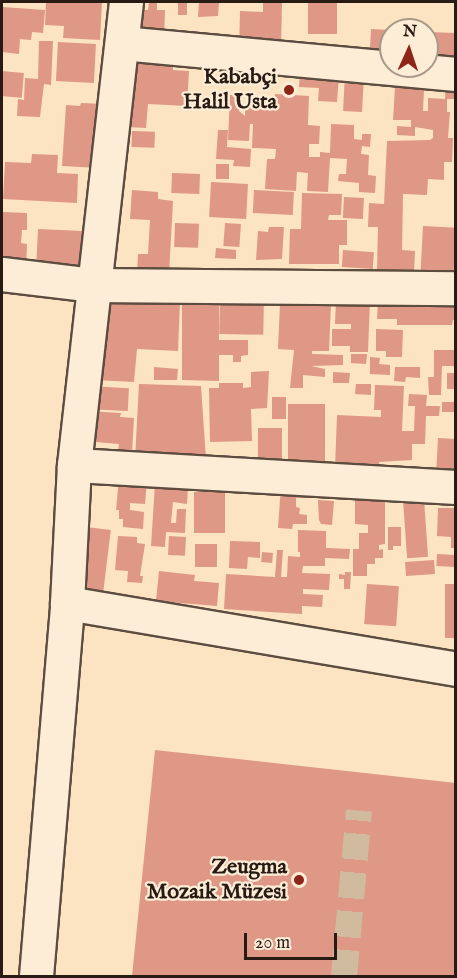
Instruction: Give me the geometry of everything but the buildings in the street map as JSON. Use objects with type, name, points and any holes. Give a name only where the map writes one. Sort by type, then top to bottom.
[{"type":"street","points":[[36,976],[67,603],[74,465],[126,2]]},
{"type":"street","points":[[122,43],[456,74]]},
{"type":"street","points":[[2,274],[94,285],[456,288]]},
{"type":"street","points":[[74,465],[456,487]]},
{"type":"street","points":[[67,603],[456,669]]},
{"type":"tunnel","points":[[344,976],[359,811]]},
{"type":"place","name":"Kababçi Halil Usta","points":[[289,90]]},
{"type":"place","name":"Zeugma Mozaik Müzesi","points":[[299,880]]}]
